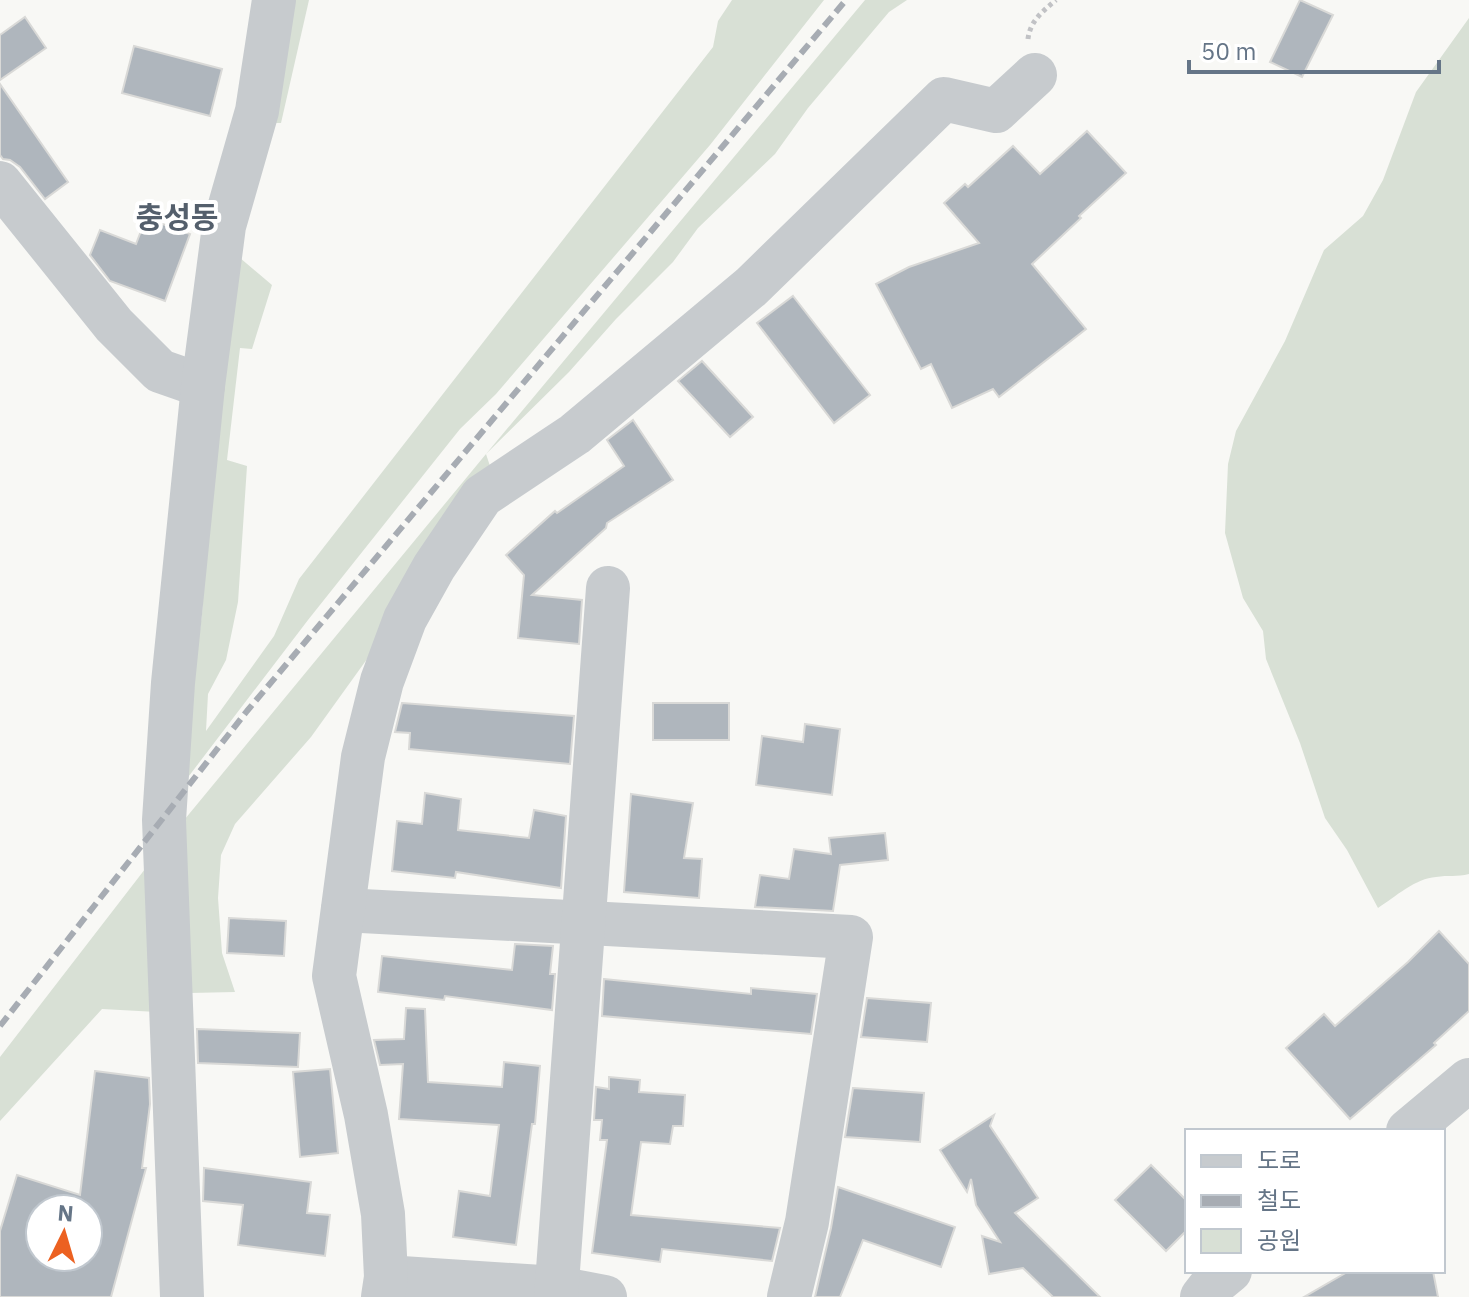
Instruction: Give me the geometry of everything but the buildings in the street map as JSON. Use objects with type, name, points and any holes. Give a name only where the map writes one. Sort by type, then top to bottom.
[{"type":"street","points":[[182,1297],[164,820],[173,683],[203,386],[224,226],[257,111],[274,0]]},
{"type":"street","points":[[605,1297],[557,1292],[385,1287],[383,1214],[366,1115],[334,976],[363,757],[382,681],[405,619],[434,567],[482,496],[575,434],[751,287],[944,99],[996,111],[1035,75]]},
{"type":"street","points":[[0,183],[114,325],[160,371],[203,386]]},
{"type":"street","points":[[557,1292],[608,588]]},
{"type":"street","points":[[343,910],[851,937],[807,1222],[789,1297]]},
{"type":"street","points":[[1410,1129],[1469,1080]]},
{"type":"street","points":[[1202,1297],[1228,1273]]},
{"type":"green space","points":[[290,0],[309,0],[281,123],[269,123]]},
{"type":"green space","points":[[732,0],[824,0],[710,145],[496,394],[460,429],[179,789],[202,614],[211,459],[233,252],[272,285],[252,349],[240,348],[227,460],[247,466],[238,602],[226,660],[208,694],[206,731],[274,636],[299,579],[713,47],[718,21]]},
{"type":"green space","points":[[865,0],[907,0],[889,12],[808,108],[775,154],[698,228],[673,262],[486,454]]},
{"type":"green space","points":[[1469,18],[1469,874],[1428,878],[1378,908],[1347,850],[1325,818],[1300,743],[1266,659],[1263,631],[1243,598],[1225,533],[1228,464],[1236,431],[1285,341],[1324,250],[1363,216],[1383,180],[1416,92]]},
{"type":"green space","points":[[486,454],[495,481],[311,737],[235,824],[221,855],[218,898],[222,953],[235,992],[190,993],[180,825]]},
{"type":"green space","points":[[152,860],[157,1012],[102,1009],[0,1121],[0,1057]]},
{"type":"railway","points":[[0,1026],[247,711],[846,0]]},
{"type":"district","name":"충성동","points":[[177,216]]}]
